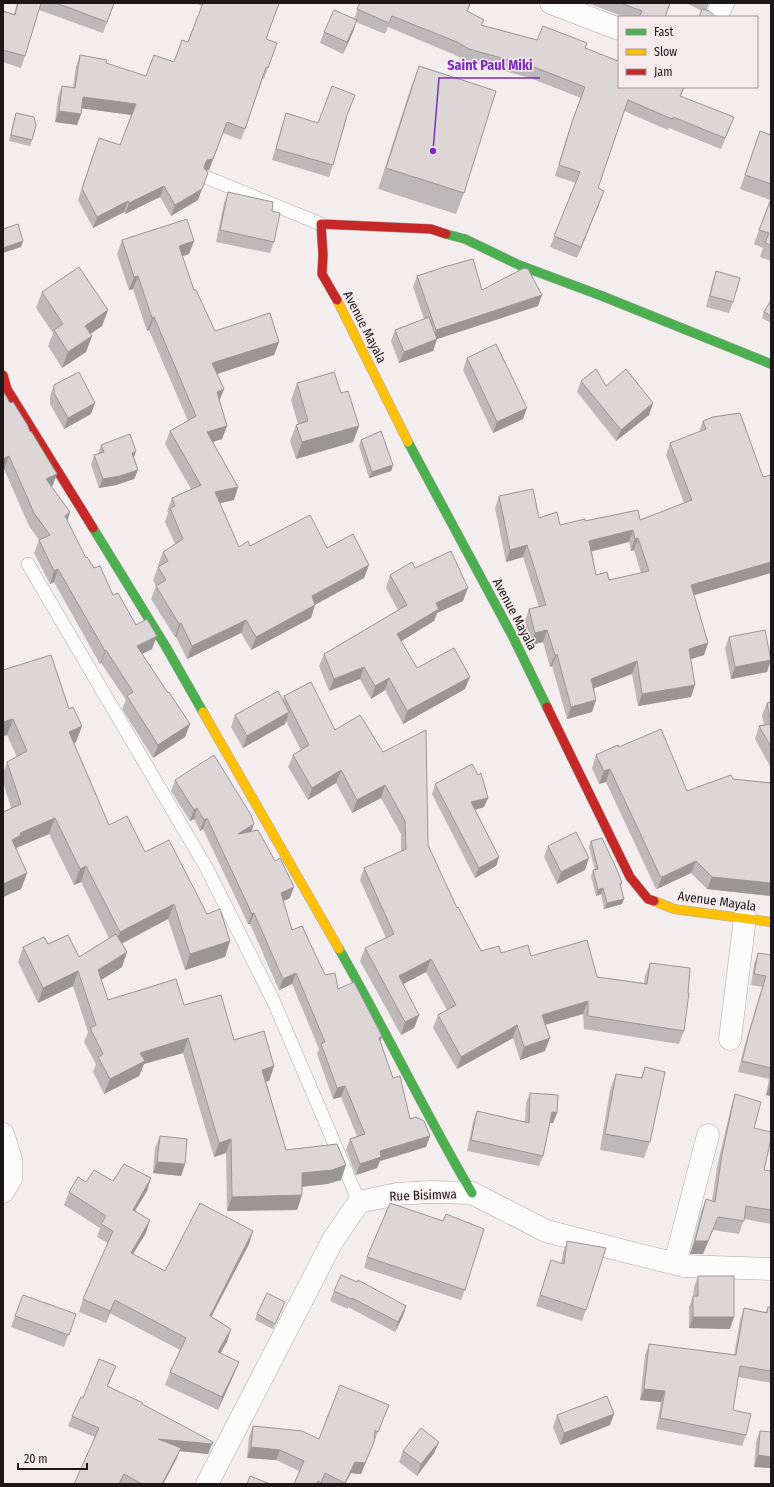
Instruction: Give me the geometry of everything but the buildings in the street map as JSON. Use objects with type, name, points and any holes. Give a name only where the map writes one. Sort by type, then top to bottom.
[{"type":"street","points":[[551,3],[618,28]]},
{"type":"street","points":[[716,16],[723,3]]},
{"type":"street","points":[[321,224],[431,228],[465,239],[518,265],[602,296],[771,364]]},
{"type":"street","name":"Avenue Mayala","points":[[321,224],[323,255],[322,274],[341,307],[416,458],[514,639],[630,877],[648,899],[674,909],[771,922]]},
{"type":"street","points":[[3,375],[7,389],[166,647],[340,950],[472,1193]]},
{"type":"street","points":[[730,1039],[744,918]]},
{"type":"street","points":[[3,1134],[11,1159],[11,1179],[3,1192]]},
{"type":"street","points":[[675,1263],[708,1135]]},
{"type":"street","name":"Rue Bisimwa","points":[[358,1202],[397,1194],[430,1192],[472,1193],[546,1231],[684,1266],[771,1269]]},
{"type":"street","points":[[207,1484],[333,1240],[358,1202]]},
{"type":"lane","points":[[208,178],[321,224]]},
{"type":"lane","points":[[28,564],[206,867],[273,1000],[358,1202]]},
{"type":"traffic: fast","points":[[446,234],[465,239],[519,265],[602,296],[771,364]]},
{"type":"traffic: fast","points":[[408,442],[514,639],[547,707]]},
{"type":"traffic: fast","points":[[93,528],[166,647],[203,712]]},
{"type":"traffic: fast","points":[[339,949],[472,1193]]},
{"type":"traffic: slow","points":[[337,300],[408,442]]},
{"type":"traffic: slow","points":[[203,712],[339,949]]},
{"type":"traffic: slow","points":[[654,901],[674,909],[771,922]]},
{"type":"traffic: jam","points":[[337,300],[322,274],[323,255],[321,224],[431,229],[446,234]]},
{"type":"traffic: jam","points":[[3,375],[7,389],[93,528]]},
{"type":"traffic: jam","points":[[547,707],[630,877],[648,899],[654,901]]},
{"type":"place","name":"Saint Paul Miki","points":[[433,151]]}]
